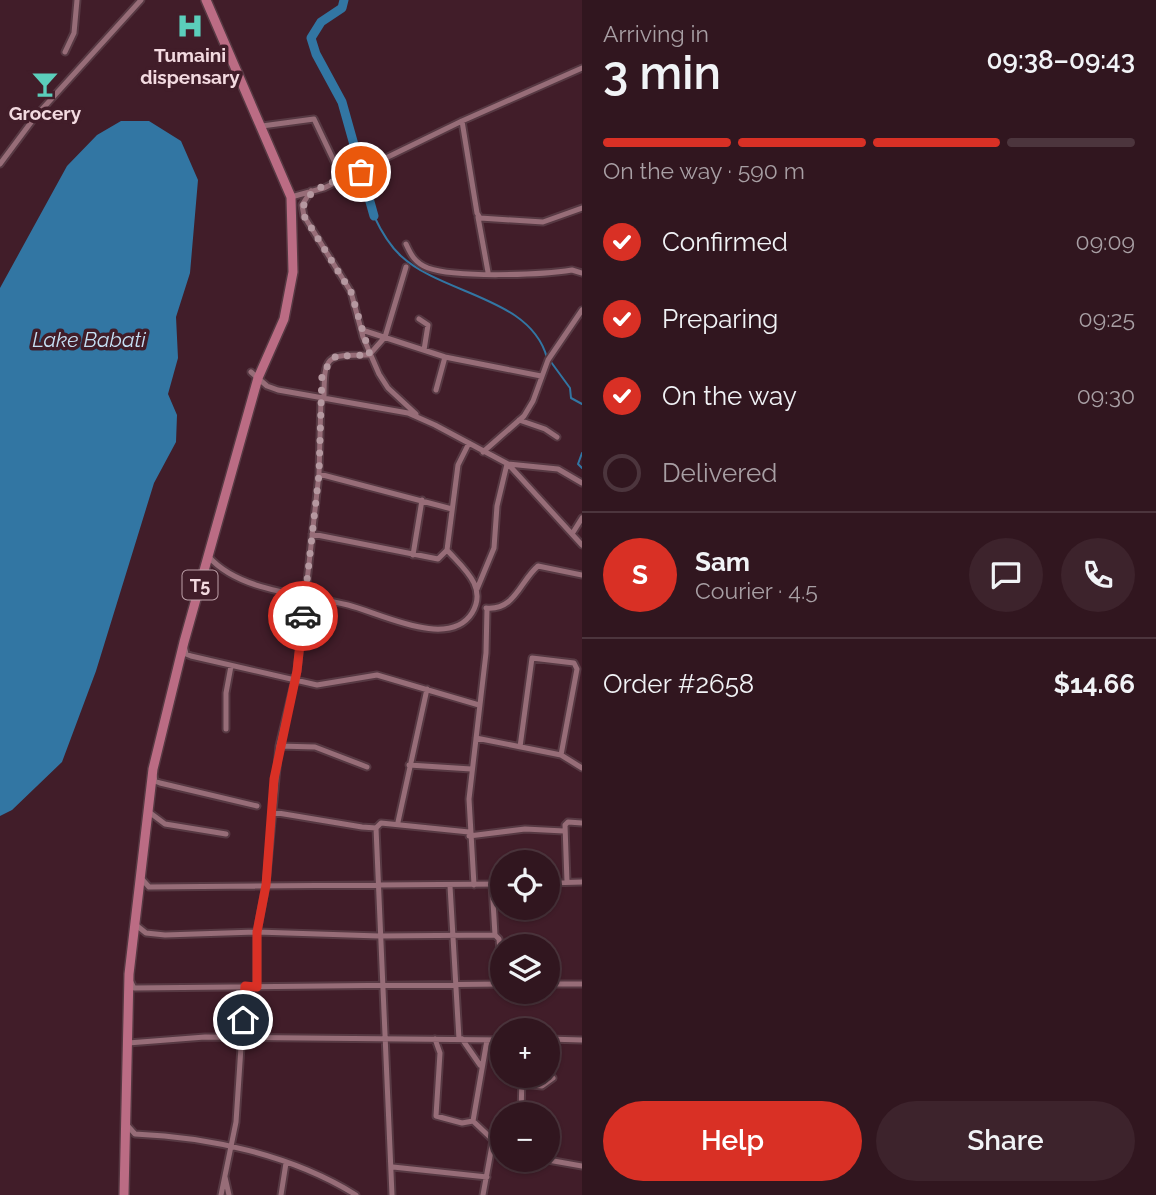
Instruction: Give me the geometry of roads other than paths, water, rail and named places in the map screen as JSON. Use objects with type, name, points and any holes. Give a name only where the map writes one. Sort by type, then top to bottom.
[{"type":"highway","name":"T5","points":[[124,1195],[133,923],[153,769],[254,375],[273,349],[290,299],[294,240],[291,197],[206,0]]},
{"type":"street","points":[[65,52],[74,33],[77,0]]},
{"type":"street","points":[[0,164],[35,117],[141,0]]},
{"type":"street","points":[[291,197],[343,180],[462,121],[582,68]]},
{"type":"street","points":[[262,126],[314,119],[343,180]]},
{"type":"street","points":[[462,121],[488,272]]},
{"type":"street","points":[[311,191],[302,205],[304,216],[351,292],[370,354],[388,388],[418,416],[508,464],[558,469],[582,483]]},
{"type":"street","points":[[478,217],[495,222],[543,222],[582,208]]},
{"type":"street","points":[[407,244],[412,257],[426,268],[543,273],[572,270],[582,273]]},
{"type":"street","points":[[257,987],[257,932],[266,885],[279,746],[295,681],[319,474],[322,373],[328,362],[336,356],[370,354],[385,337],[407,268]]},
{"type":"street","points":[[484,452],[519,420],[533,401],[548,360],[582,310]]},
{"type":"street","points":[[419,319],[428,325],[424,350]]},
{"type":"street","points":[[361,330],[445,357],[541,376]]},
{"type":"street","points":[[436,390],[445,357]]},
{"type":"street","points":[[254,375],[267,386],[278,390],[418,416]]},
{"type":"street","points":[[519,420],[540,426],[557,437]]},
{"type":"street","points":[[312,534],[438,559],[447,550],[458,465],[469,443]]},
{"type":"street","points":[[508,464],[582,545]]},
{"type":"street","points":[[477,590],[494,548],[497,506],[508,464]]},
{"type":"street","points":[[319,474],[452,509]]},
{"type":"street","points":[[413,555],[422,500]]},
{"type":"street","points":[[572,534],[582,518]]},
{"type":"street","points":[[208,556],[221,571],[305,597],[346,604],[412,625],[436,629],[460,625],[477,605],[475,582],[447,550]]},
{"type":"street","points":[[477,605],[501,608],[509,603],[538,566],[582,575]]},
{"type":"street","points":[[474,885],[469,834],[471,769],[486,653],[487,608]]},
{"type":"street","points":[[184,642],[186,654],[295,681],[323,685],[353,677],[377,675],[479,705]]},
{"type":"street","points":[[520,747],[532,658],[555,659],[574,663],[577,669],[561,755]]},
{"type":"street","points":[[226,729],[226,693],[231,666]]},
{"type":"street","points":[[398,822],[427,689]]},
{"type":"street","points":[[475,738],[561,755],[582,768]]},
{"type":"street","points":[[279,746],[315,747],[368,767]]},
{"type":"street","points":[[410,765],[471,769]]},
{"type":"street","points":[[153,769],[155,781],[160,783],[257,806]]},
{"type":"street","points":[[146,810],[165,824],[226,834]]},
{"type":"street","points":[[272,812],[315,821],[376,828]]},
{"type":"street","points":[[392,1195],[393,1167],[379,936],[376,828],[381,822],[398,822],[469,834],[525,829],[564,831]]},
{"type":"street","points":[[567,882],[564,831],[568,822],[582,823]]},
{"type":"street","points":[[138,876],[149,887],[490,884]]},
{"type":"street","points":[[560,882],[582,882]]},
{"type":"street","points":[[450,886],[461,1039],[481,1067]]},
{"type":"street","points":[[494,920],[495,934]]},
{"type":"street","points":[[133,923],[146,933],[164,935],[257,932],[379,936],[490,934]]},
{"type":"street","points":[[130,979],[134,988],[490,984]]},
{"type":"street","points":[[560,984],[582,984]]},
{"type":"street","points":[[221,1195],[236,1122],[245,986]]},
{"type":"street","points":[[128,1043],[168,1038],[487,1040],[473,1121]]},
{"type":"street","points":[[435,1039],[440,1053],[436,1116],[462,1123],[473,1121]]},
{"type":"street","points":[[560,1039],[582,1040]]},
{"type":"street","points":[[473,1121],[490,1137]]},
{"type":"street","points":[[126,1124],[135,1134],[229,1146],[286,1163],[341,1185],[356,1195]]},
{"type":"street","points":[[483,1195],[490,1158]]},
{"type":"street","points":[[560,1162],[582,1166]]},
{"type":"street","points":[[281,1195],[286,1163]]},
{"type":"street","points":[[393,1167],[487,1177]]},
{"type":"street","points":[[224,1174],[229,1195]]},
{"type":"water","name":"Lake Babati","points":[[121,121],[149,121],[181,141],[198,180],[190,273],[176,317],[178,358],[168,394],[177,415],[176,442],[154,483],[96,671],[62,762],[12,810],[0,816],[0,288],[67,166],[97,135]]},
{"type":"waterway","points":[[344,0],[342,8],[321,22],[311,38],[316,54],[342,102],[374,216]]},
{"type":"waterway","points":[[374,216],[386,238],[401,256],[439,280],[505,309],[523,322],[538,338],[547,358]]},
{"type":"waterway","points":[[551,362],[570,388],[571,398],[582,404]]},
{"type":"waterway","points":[[582,453],[578,464],[582,468]]},
{"type":"place","name":"Tumaini dispensary","points":[[190,26]]},
{"type":"place","name":"Grocery","points":[[45,84]]}]
